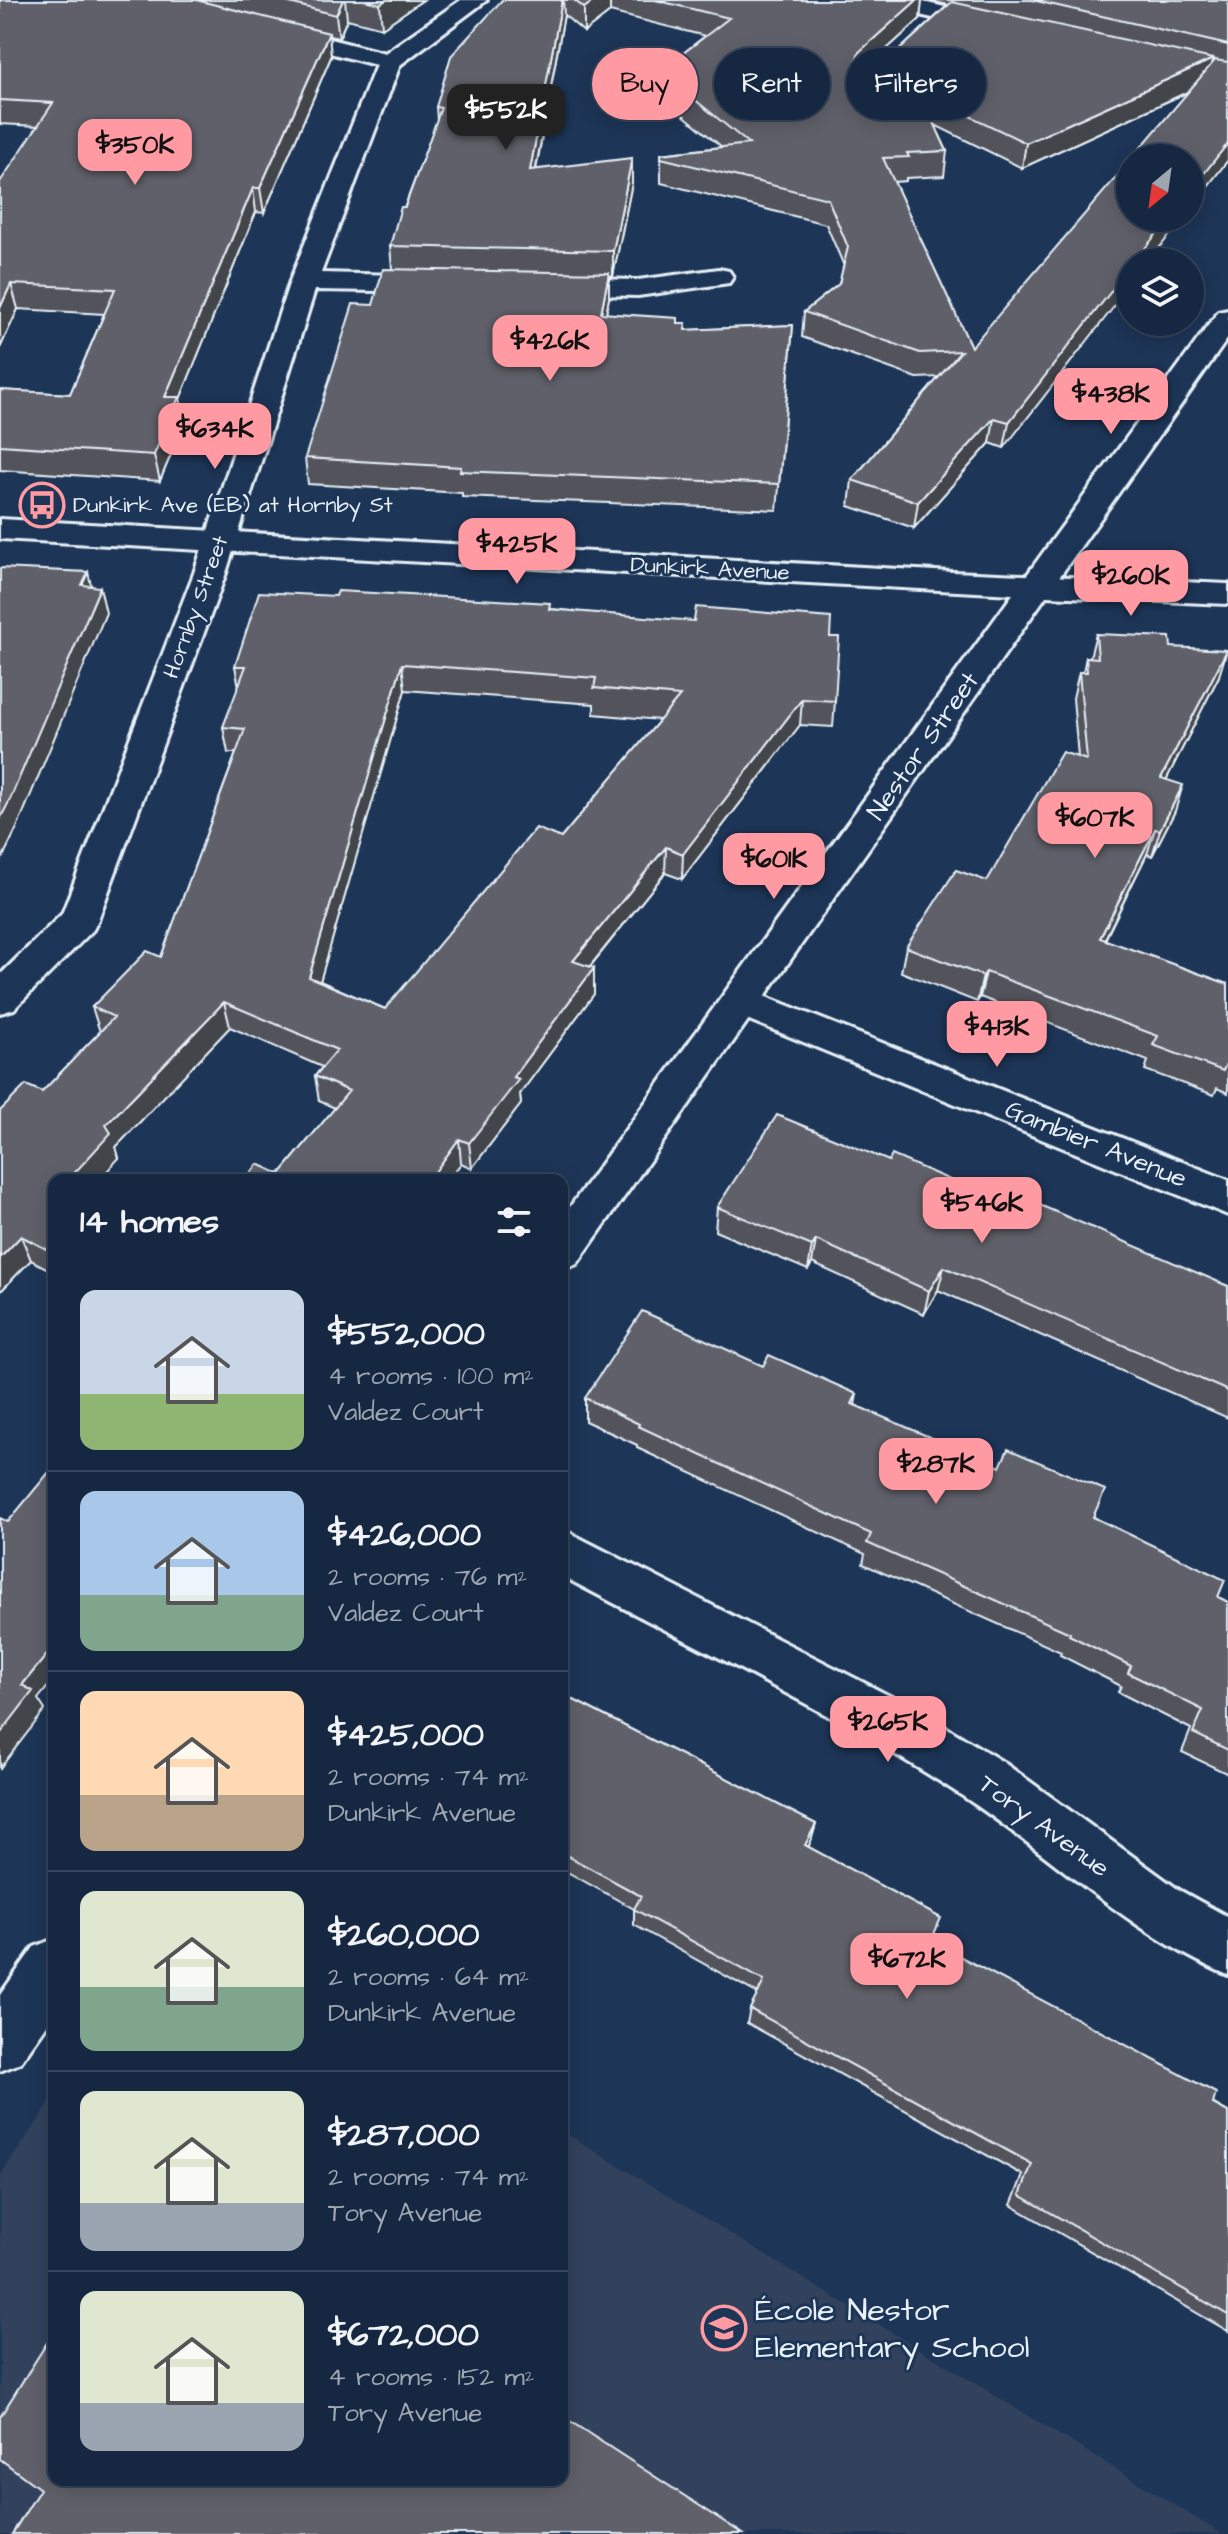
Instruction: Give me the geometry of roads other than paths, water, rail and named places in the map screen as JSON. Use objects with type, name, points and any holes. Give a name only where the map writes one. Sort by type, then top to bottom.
[{"type":"street","points":[[253,27],[389,61],[476,0]]},
{"type":"street","points":[[883,0],[1018,30]]},
{"type":"street","points":[[917,37],[944,13]]},
{"type":"street","name":"Hornby Street","points":[[0,999],[79,920],[220,542],[304,281],[389,61]]},
{"type":"street","points":[[529,286],[638,288],[719,277]]},
{"type":"street","points":[[304,281],[467,284]]},
{"type":"street","name":"Nestor Street","points":[[568,1244],[1228,318]]},
{"type":"street","name":"Dunkirk Avenue","points":[[0,529],[1228,594]]},
{"type":"street","name":"Gambier Avenue","points":[[741,1001],[1228,1198]]},
{"type":"street","name":"Tory Avenue","points":[[568,1554],[903,1729],[984,1780],[1160,1909],[1228,1947]]},
{"type":"street","points":[[0,2043],[48,1975]]},
{"type":"place","name":"Dunkirk Ave (EB) at Hornby St","points":[[42,505]]},
{"type":"place","name":"École Nestor Elementary School","points":[[724,2328]]}]
